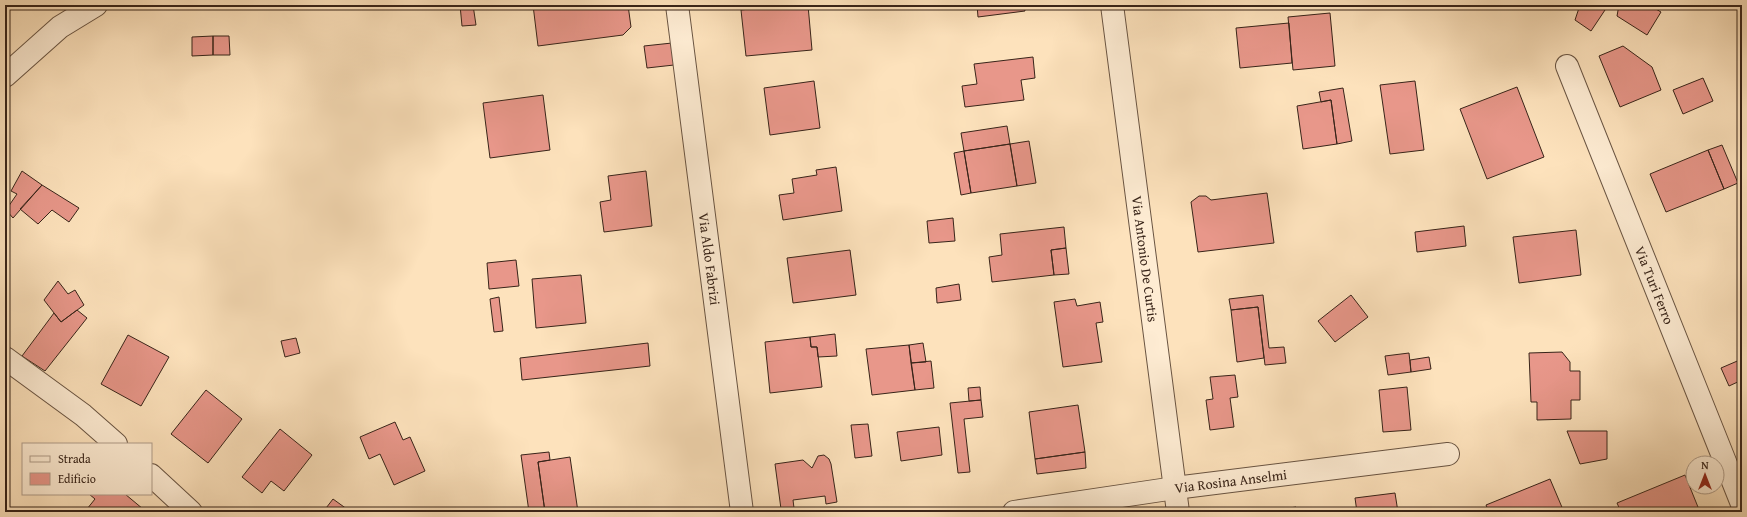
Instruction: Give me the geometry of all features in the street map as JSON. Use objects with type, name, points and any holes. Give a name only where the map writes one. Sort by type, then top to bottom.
[{"type":"street","points":[[5,76],[60,27],[96,5]]},
{"type":"street","name":"Via Aldo Fabrizi","points":[[677,5],[742,512]]},
{"type":"street","name":"Via Antonio De Curtis","points":[[1112,5],[1178,512]]},
{"type":"street","name":"Via Turi Ferro","points":[[1567,66],[1742,504]]},
{"type":"street","points":[[5,358],[83,415],[115,443]]},
{"type":"street","name":"Via Rosina Anselmi","points":[[1014,512],[1175,488],[1448,454]]},
{"type":"street","points":[[152,477],[191,512]]},
{"type":"building","points":[[460,5],[473,5],[476,25],[462,26]]},
{"type":"building","points":[[533,5],[628,5],[631,27],[623,35],[538,46]]},
{"type":"building","points":[[755,5],[786,5],[755,8]]},
{"type":"building","points":[[786,5],[808,5],[812,50],[746,56],[741,10]]},
{"type":"building","points":[[977,5],[1024,5],[1025,11],[978,17]]},
{"type":"building","points":[[1580,5],[1596,5],[1605,10],[1591,31],[1575,20]]},
{"type":"building","points":[[1619,5],[1649,5],[1661,12],[1647,35],[1617,16]]},
{"type":"building","points":[[1330,13],[1335,66],[1293,70],[1288,17]]},
{"type":"building","points":[[1289,23],[1292,63],[1240,68],[1236,28]]},
{"type":"building","points":[[213,36],[229,36],[230,55],[213,55]]},
{"type":"building","points":[[213,36],[213,55],[192,56],[192,37]]},
{"type":"building","points":[[672,43],[674,65],[647,68],[644,46]]},
{"type":"building","points":[[1623,46],[1652,67],[1661,90],[1620,107],[1599,56]]},
{"type":"building","points":[[1033,57],[1035,78],[1021,80],[1024,100],[965,107],[962,86],[977,84],[974,64]]},
{"type":"building","points":[[1703,78],[1713,101],[1683,114],[1673,90]]},
{"type":"building","points":[[814,81],[820,128],[770,135],[764,88]]},
{"type":"building","points":[[1415,81],[1424,150],[1390,154],[1380,85]]},
{"type":"building","points":[[1517,87],[1544,157],[1487,179],[1460,109]]},
{"type":"building","points":[[1343,88],[1352,141],[1337,144],[1331,100],[1321,102],[1319,92]]},
{"type":"building","points":[[543,95],[550,150],[490,158],[483,103]]},
{"type":"building","points":[[1331,100],[1337,144],[1303,149],[1297,106]]},
{"type":"building","points":[[1007,126],[1010,144],[964,151],[961,133]]},
{"type":"building","points":[[1029,141],[1036,183],[1017,186],[1010,144]]},
{"type":"building","points":[[1010,144],[1017,186],[971,193],[964,151]]},
{"type":"building","points":[[1722,145],[1738,183],[1724,189],[1708,150]]},
{"type":"building","points":[[1708,150],[1724,189],[1666,212],[1650,174]]},
{"type":"building","points":[[964,151],[971,193],[961,195],[954,153]]},
{"type":"building","points":[[836,167],[842,211],[783,220],[779,195],[794,193],[792,179],[817,175],[816,170]]},
{"type":"building","points":[[22,171],[42,185],[13,218],[6,210],[17,194],[11,191]]},
{"type":"building","points":[[646,171],[652,226],[604,232],[600,202],[611,200],[608,176]]},
{"type":"building","points":[[42,185],[79,208],[69,222],[52,210],[38,224],[20,209]]},
{"type":"building","points":[[1267,193],[1274,243],[1198,252],[1191,202],[1199,196],[1206,196],[1211,200]]},
{"type":"building","points":[[953,218],[955,241],[929,243],[927,221]]},
{"type":"building","points":[[1464,226],[1466,246],[1417,252],[1415,232]]},
{"type":"building","points":[[1064,227],[1066,248],[1051,250],[1054,275],[992,282],[989,257],[1002,255],[1000,234]]},
{"type":"building","points":[[1576,230],[1581,275],[1519,283],[1513,237]]},
{"type":"building","points":[[1066,248],[1069,274],[1054,275],[1051,250]]},
{"type":"building","points":[[850,250],[856,295],[793,303],[787,258]]},
{"type":"building","points":[[516,260],[519,286],[489,289],[487,263]]},
{"type":"building","points":[[581,275],[586,323],[536,328],[532,279]]},
{"type":"building","points":[[58,281],[68,294],[75,290],[84,305],[61,322],[44,300]]},
{"type":"building","points":[[959,284],[961,300],[937,303],[936,288]]},
{"type":"building","points":[[1263,295],[1269,348],[1284,347],[1286,363],[1265,365],[1258,307],[1231,310],[1229,299]]},
{"type":"building","points":[[1351,295],[1368,317],[1335,342],[1318,321]]},
{"type":"building","points":[[499,297],[503,331],[494,332],[490,299]]},
{"type":"building","points":[[1075,299],[1077,306],[1100,302],[1103,322],[1096,323],[1102,362],[1063,367],[1054,302]]},
{"type":"building","points":[[1258,307],[1264,358],[1237,362],[1231,310]]},
{"type":"building","points":[[77,310],[87,318],[45,371],[22,356],[54,313],[61,322]]},
{"type":"building","points":[[835,334],[837,356],[818,357],[817,347],[811,347],[810,337]]},
{"type":"building","points":[[128,335],[169,357],[141,406],[101,384]]},
{"type":"building","points":[[810,337],[811,347],[817,347],[822,387],[770,393],[765,342]]},
{"type":"building","points":[[296,338],[300,353],[285,357],[281,341]]},
{"type":"building","points":[[648,343],[650,366],[522,380],[520,358]]},
{"type":"building","points":[[923,343],[926,362],[911,363],[909,345]]},
{"type":"building","points":[[909,345],[915,390],[872,395],[866,349]]},
{"type":"building","points":[[1562,352],[1570,362],[1570,371],[1580,371],[1580,400],[1571,400],[1571,419],[1537,420],[1537,402],[1531,402],[1529,353]]},
{"type":"building","points":[[1409,353],[1411,372],[1388,375],[1385,356]]},
{"type":"building","points":[[1429,357],[1431,369],[1411,372],[1410,360]]},
{"type":"building","points":[[1742,359],[1742,380],[1729,386],[1721,368]]},
{"type":"building","points":[[931,361],[934,388],[915,390],[911,363]]},
{"type":"building","points":[[1235,375],[1238,397],[1230,398],[1234,427],[1210,430],[1206,400],[1213,399],[1210,377]]},
{"type":"building","points":[[980,387],[981,400],[969,401],[968,388]]},
{"type":"building","points":[[1407,387],[1411,430],[1383,432],[1379,390]]},
{"type":"building","points":[[206,390],[242,419],[208,463],[171,434]]},
{"type":"building","points":[[981,400],[983,417],[964,419],[970,472],[958,473],[950,403]]},
{"type":"building","points":[[1078,405],[1085,452],[1035,459],[1029,412]]},
{"type":"building","points":[[395,422],[403,440],[410,437],[425,471],[394,485],[380,454],[369,459],[360,437]]},
{"type":"building","points":[[868,424],[872,456],[855,458],[851,425]]},
{"type":"building","points":[[939,427],[942,455],[901,461],[897,432]]},
{"type":"building","points":[[280,429],[312,455],[284,491],[271,481],[262,493],[242,477]]},
{"type":"building","points":[[1567,431],[1607,431],[1607,459],[1580,464]]},
{"type":"building","points":[[549,452],[550,460],[538,462],[545,512],[529,512],[521,455]]},
{"type":"building","points":[[1085,452],[1086,468],[1037,474],[1035,459]]},
{"type":"building","points":[[824,455],[829,459],[831,464],[837,502],[826,504],[825,496],[793,500],[794,508],[781,509],[775,464],[803,460],[812,468],[818,456]]},
{"type":"building","points":[[570,457],[578,512],[545,512],[538,462]]},
{"type":"building","points":[[1685,475],[1685,495],[1693,495],[1700,512],[1621,512],[1617,503]]},
{"type":"building","points":[[1550,479],[1564,512],[1489,512],[1486,505]]},
{"type":"building","points":[[1395,493],[1398,512],[1357,512],[1355,498]]},
{"type":"building","points":[[90,495],[126,495],[143,509],[140,512],[91,512],[87,509],[95,499]]},
{"type":"building","points":[[333,499],[351,512],[323,512]]},
{"type":"building","points":[[1296,507],[1297,512],[1262,512]]}]
